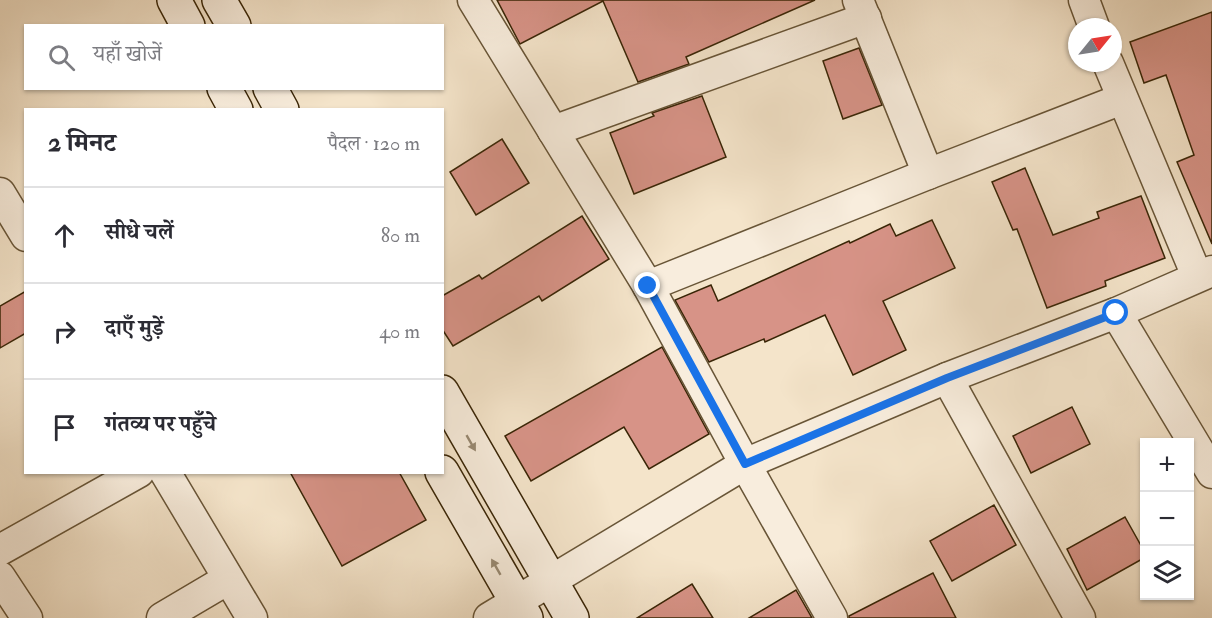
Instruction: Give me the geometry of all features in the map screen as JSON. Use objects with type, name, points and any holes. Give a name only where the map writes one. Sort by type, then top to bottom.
[{"type":"street","points":[[174,0],[187,24]]},
{"type":"street","points":[[219,0],[233,24]]},
{"type":"street","points":[[473,0],[648,286],[832,618]]},
{"type":"street","points":[[1084,0],[1091,18]]},
{"type":"street","points":[[553,131],[862,9],[928,174]]},
{"type":"street","points":[[443,474],[510,613],[551,582],[745,464],[947,378],[1116,313],[1205,274],[1122,99],[1112,72]]},
{"type":"street","points":[[225,90],[235,108]]},
{"type":"street","points":[[271,90],[281,108]]},
{"type":"street","points":[[648,286],[1122,99]]},
{"type":"street","points":[[0,193],[24,233]]},
{"type":"street","points":[[1116,313],[1212,473]]},
{"type":"street","points":[[947,378],[1080,618]]},
{"type":"street","points":[[444,395],[572,618]]},
{"type":"street","points":[[0,550],[135,474]]},
{"type":"street","points":[[166,474],[252,618]]},
{"type":"street","points":[[0,577],[27,618]]},
{"type":"street","points":[[162,618],[228,579]]},
{"type":"building","points":[[497,0],[815,0],[686,57],[689,64],[638,82],[603,1],[520,44]]},
{"type":"building","points":[[1212,12],[1212,244],[1177,162],[1194,155],[1166,75],[1144,83],[1130,42]]},
{"type":"building","points":[[859,48],[882,105],[843,119],[823,61]]},
{"type":"building","points":[[702,96],[726,157],[634,194],[610,133],[654,116],[652,113]]},
{"type":"building","points":[[502,139],[529,183],[476,215],[450,172]]},
{"type":"building","points":[[1025,168],[1053,235],[1099,218],[1097,212],[1141,196],[1165,258],[1105,281],[1106,286],[1047,308],[1017,229],[1013,230],[992,182]]},
{"type":"building","points":[[582,216],[609,259],[542,301],[539,296],[453,346],[444,332],[444,295],[479,275],[482,279]]},
{"type":"building","points":[[932,220],[955,268],[883,301],[906,350],[853,375],[825,315],[765,342],[764,339],[709,362],[675,300],[711,285],[718,301],[890,224],[896,236]]},
{"type":"building","points":[[24,292],[24,334],[0,348],[0,306]]},
{"type":"building","points":[[662,347],[709,434],[649,469],[624,427],[531,481],[505,436]]},
{"type":"building","points":[[1072,407],[1090,444],[1031,473],[1013,436]]},
{"type":"building","points":[[291,474],[400,474],[426,520],[342,566]]},
{"type":"building","points":[[994,505],[1016,545],[952,581],[930,541]]},
{"type":"building","points":[[1125,517],[1140,544],[1140,560],[1087,590],[1067,549]]},
{"type":"building","points":[[933,573],[956,618],[849,618],[849,616]]},
{"type":"building","points":[[692,584],[713,618],[637,618]]},
{"type":"building","points":[[796,590],[812,618],[749,618]]},
{"type":"route","points":[[648,286],[745,464],[947,378],[1116,313]]}]
